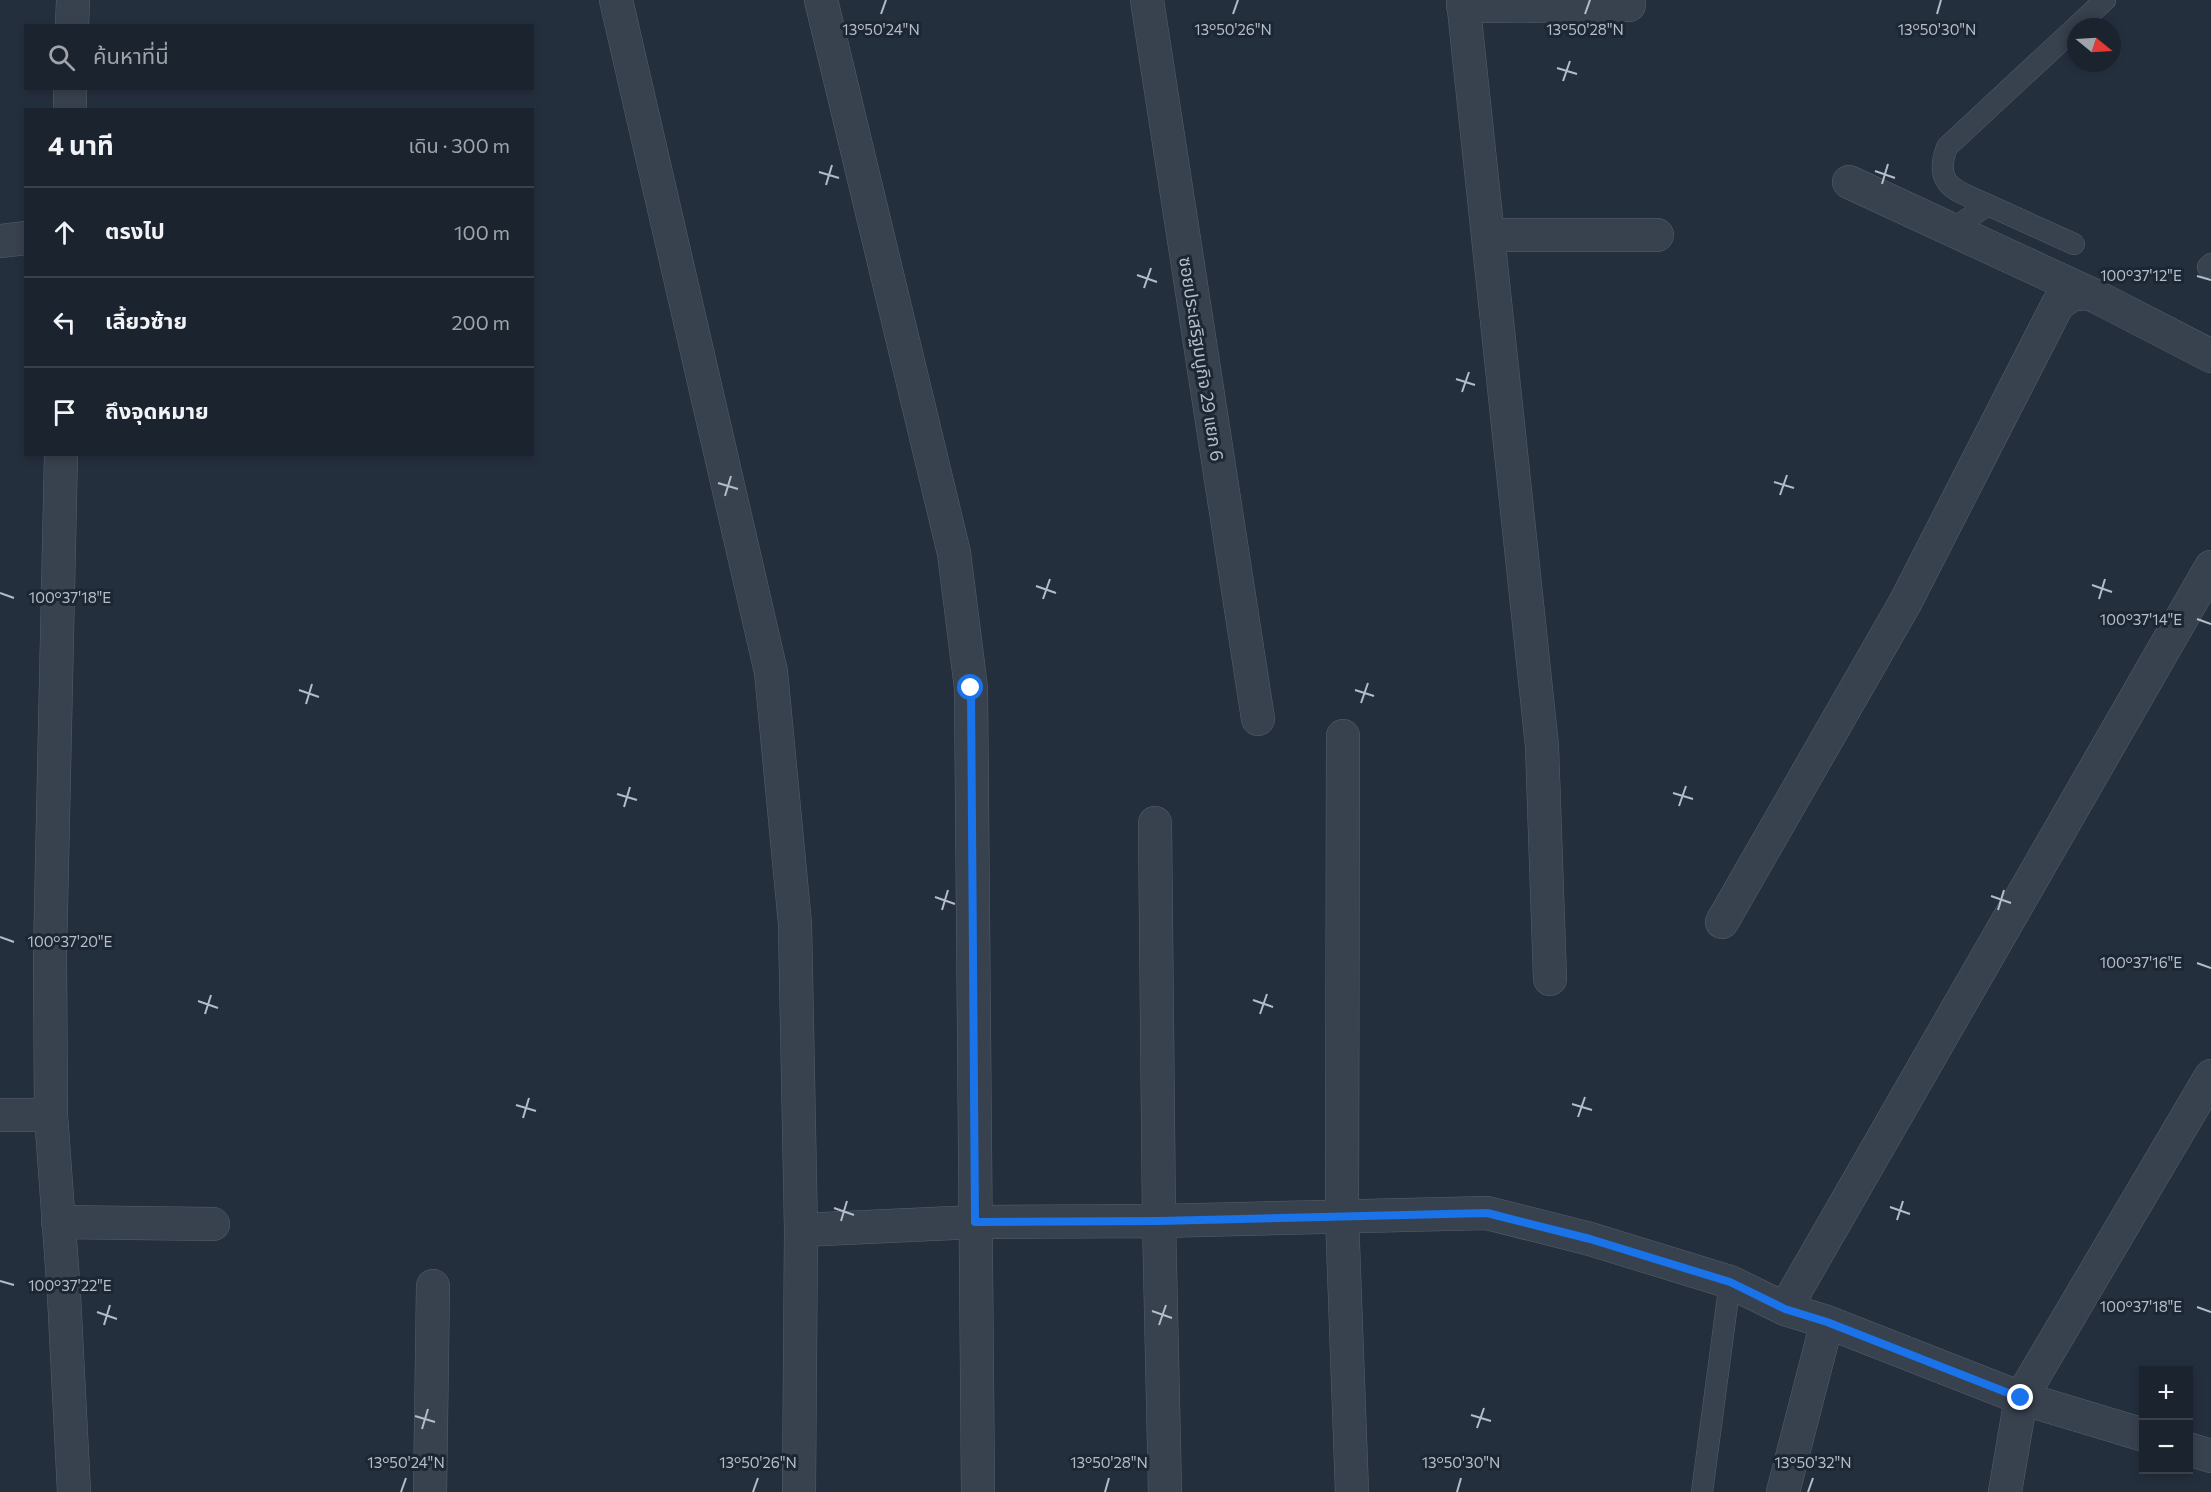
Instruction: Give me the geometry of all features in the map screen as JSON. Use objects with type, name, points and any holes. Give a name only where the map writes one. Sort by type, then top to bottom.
[{"type":"street","points":[[72,24],[73,0]]},
{"type":"street","points":[[616,0],[771,672],[795,924],[801,1230],[799,1492]]},
{"type":"street","points":[[821,0],[956,564],[971,688],[978,1492]]},
{"type":"street","name":"ซอยประเสริฐมนูกิจ 29 แยก 6","points":[[1147,0],[1258,719]]},
{"type":"street","points":[[1550,979],[1542,746],[1463,3],[1629,5]]},
{"type":"street","points":[[70,90],[70,108]]},
{"type":"street","points":[[1849,182],[2097,297],[2211,356]]},
{"type":"street","points":[[1488,235],[1657,235]]},
{"type":"street","points":[[0,241],[24,238]]},
{"type":"street","points":[[1722,922],[1905,603],[2058,304],[2072,295],[2086,293]]},
{"type":"street","points":[[61,456],[50,954],[51,1115],[64,1295],[74,1492]]},
{"type":"street","points":[[1785,1309],[2211,567]]},
{"type":"street","points":[[1343,736],[1342,1216],[1352,1492]]},
{"type":"street","points":[[1155,823],[1159,1221],[1165,1492]]},
{"type":"street","points":[[2005,1492],[2021,1398],[2211,1076]]},
{"type":"street","points":[[0,1115],[51,1115]]},
{"type":"street","points":[[801,1230],[975,1222],[1159,1221],[1487,1213],[1590,1239],[1730,1282],[1785,1309],[1827,1322],[2021,1398],[2139,1434]]},
{"type":"street","points":[[58,1222],[213,1224]]},
{"type":"street","points":[[430,1492],[433,1286]]},
{"type":"street","points":[[1783,1492],[1827,1322]]},
{"type":"street","points":[[2193,1451],[2211,1456]]},
{"type":"lane","points":[[2086,18],[2105,0]]},
{"type":"lane","points":[[2067,35],[1947,147],[1941,164],[1945,179],[1952,189],[2074,244]]},
{"type":"lane","points":[[1951,230],[1988,205]]},
{"type":"lane","points":[[1702,1492],[1730,1282]]},
{"type":"route","points":[[971,688],[975,1222],[1159,1221],[1487,1213],[1590,1239],[1730,1282],[1785,1309],[1827,1322],[2021,1398]]}]
